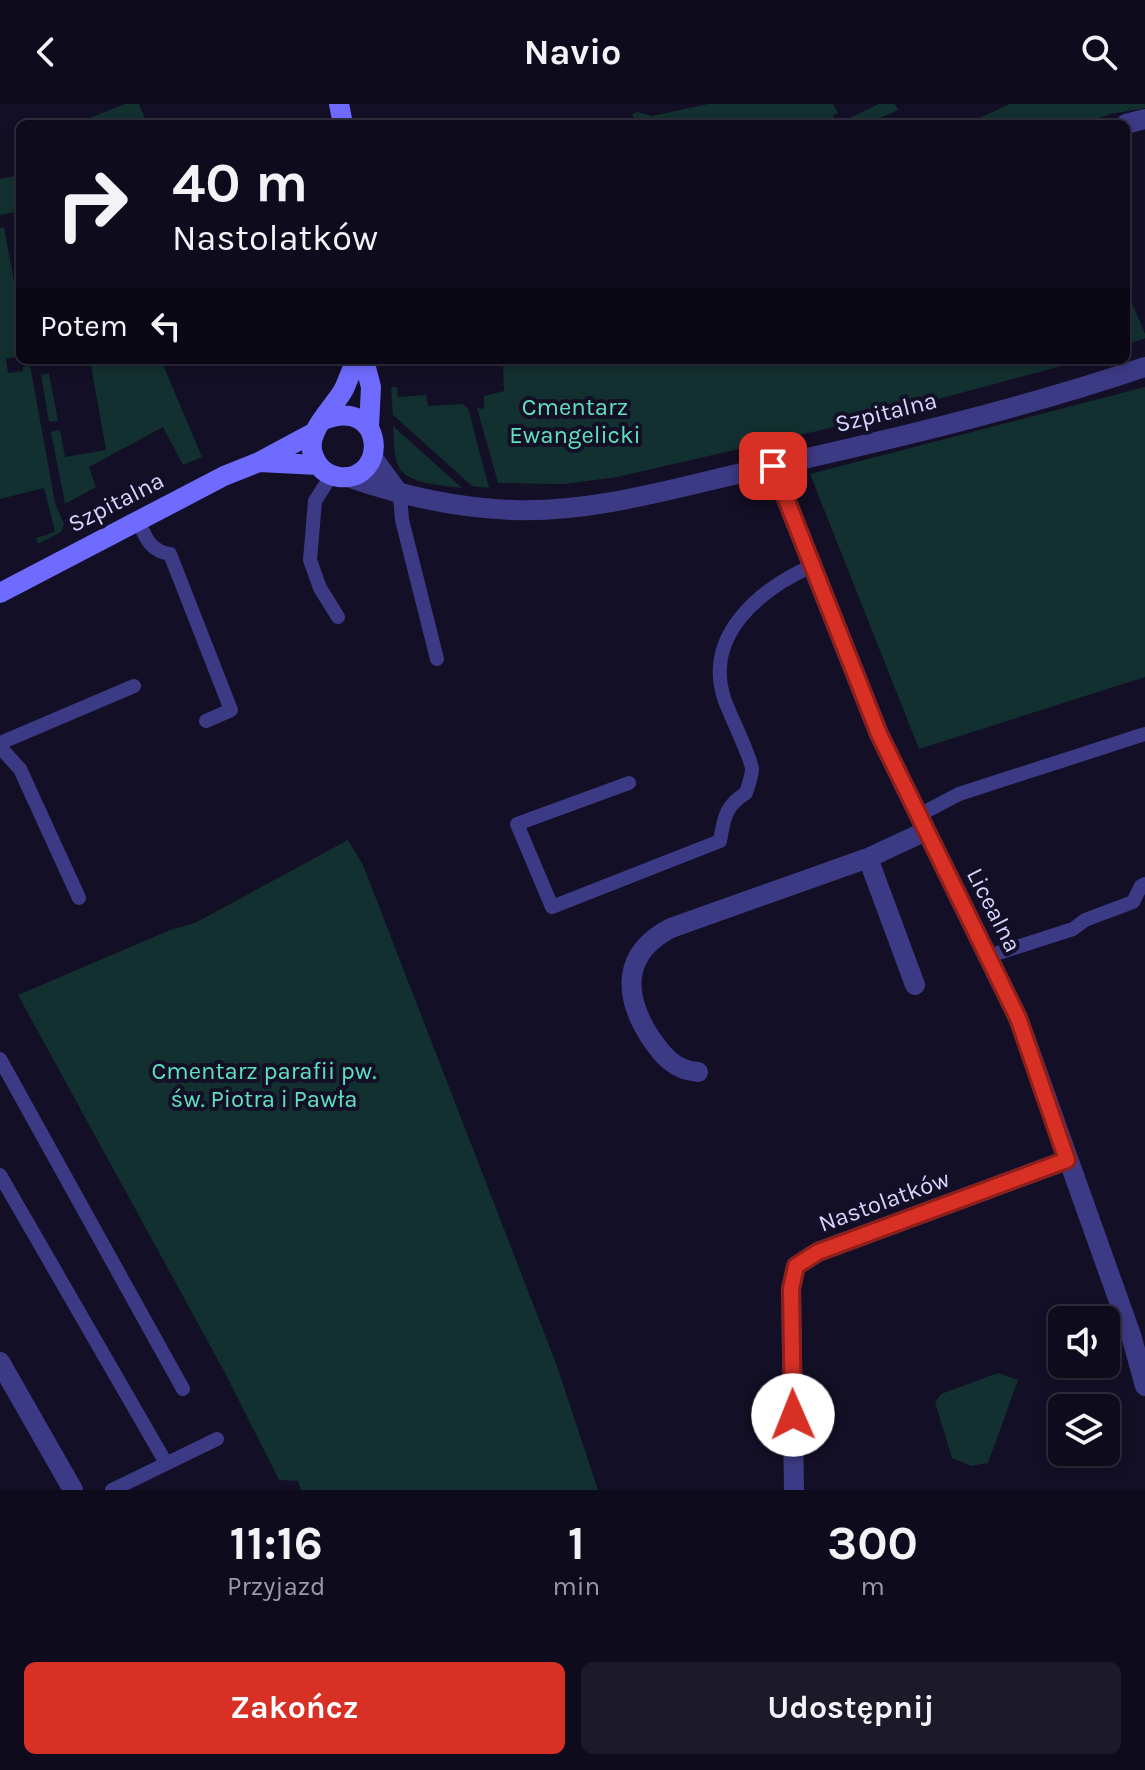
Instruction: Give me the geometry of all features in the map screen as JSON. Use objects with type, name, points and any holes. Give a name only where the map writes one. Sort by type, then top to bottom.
[{"type":"street","points":[[354,364],[343,390],[318,427],[311,450],[332,473],[363,471],[373,458],[375,442],[369,426],[371,387],[365,364]]},
{"type":"street","name":"Szpitalna","points":[[259,462],[332,473],[400,495],[485,508],[562,509],[773,466],[977,417],[1145,367]]},
{"type":"street","points":[[318,427],[339,414],[355,416],[369,426]]},
{"type":"street","name":"Szpitalna","points":[[0,593],[224,476],[259,462],[318,427]]},
{"type":"street","points":[[373,458],[400,495]]},
{"type":"street","name":"Licealna","points":[[773,466],[879,734],[1018,1018],[1131,1335],[1145,1386]]},
{"type":"street","points":[[698,1072],[685,1071],[669,1062],[639,1019],[630,990],[634,963],[651,938],[671,928],[868,858],[922,823]]},
{"type":"street","points":[[868,858],[915,985]]},
{"type":"street","name":"Nastolatków","points":[[794,1490],[791,1289],[796,1266],[818,1252],[1067,1160]]},
{"type":"street","points":[[0,1362],[73,1490]]},
{"type":"lane","points":[[332,473],[315,501],[310,560],[320,588],[338,617]]},
{"type":"lane","points":[[400,495],[402,520],[437,659]]},
{"type":"lane","points":[[138,521],[149,545],[157,552],[170,554],[231,710],[206,721]]},
{"type":"lane","points":[[629,783],[517,824],[552,907],[720,841],[724,814],[731,802],[746,793],[752,769],[723,696],[720,662],[727,639],[742,614],[760,595],[812,566]]},
{"type":"lane","points":[[79,898],[20,769],[0,745],[134,686]]},
{"type":"lane","points":[[922,823],[959,794],[1145,734]]},
{"type":"lane","points":[[989,956],[1073,929],[1085,920],[1133,902],[1145,884]]},
{"type":"lane","points":[[0,1059],[183,1389]]},
{"type":"lane","points":[[0,1175],[166,1463]]},
{"type":"lane","points":[[112,1490],[217,1439]]},
{"type":"green space","points":[[125,104],[139,104],[145,120],[84,120]]},
{"type":"green space","points":[[708,104],[833,104],[838,113],[833,115],[835,120],[635,120],[632,114],[637,112],[652,116]]},
{"type":"green space","points":[[879,104],[895,104],[898,110],[876,120],[845,120]]},
{"type":"green space","points":[[1010,104],[1145,104],[1145,108],[1093,120],[975,120]]},
{"type":"green space","points":[[16,176],[16,212],[0,215],[0,179]]},
{"type":"green space","points":[[4,227],[16,292],[16,356],[6,359],[8,373],[23,371],[23,367],[30,365],[55,503],[64,524],[61,532],[38,544],[36,538],[55,532],[44,488],[0,499],[0,228]]},
{"type":"green space","points":[[1130,298],[1145,334],[1145,338],[1130,344]]},
{"type":"green space","points":[[91,364],[163,364],[202,457],[183,465],[163,427],[89,467],[96,487],[65,504],[51,432],[60,430],[65,457],[106,450]]},
{"type":"green space","name":"Cmentarz Ewangelicki","points":[[503,364],[1068,364],[843,425],[617,477],[564,484],[498,483],[477,408],[484,409],[484,396],[504,391]]},
{"type":"green space","points":[[49,373],[58,421],[49,422],[41,375]]},
{"type":"green space","points":[[391,387],[397,387],[398,397],[426,395],[428,406],[462,404],[468,408],[489,488],[472,486],[393,415]]},
{"type":"green space","points":[[1145,387],[1145,677],[919,749],[810,474]]},
{"type":"green space","points":[[393,426],[462,488],[426,483],[402,472],[395,456]]},
{"type":"green space","name":"Cmentarz parafii pw. św. Piotra i Pawła","points":[[348,840],[363,865],[557,1366],[598,1490],[301,1490],[298,1481],[279,1480],[224,1371],[18,995],[170,930],[195,923]]},
{"type":"green space","points":[[998,1373],[1018,1380],[988,1463],[971,1466],[952,1458],[935,1402],[941,1394]]},
{"type":"route","points":[[773,466],[879,734],[1018,1018],[1067,1160],[818,1252],[796,1266],[791,1289],[793,1415]]}]
